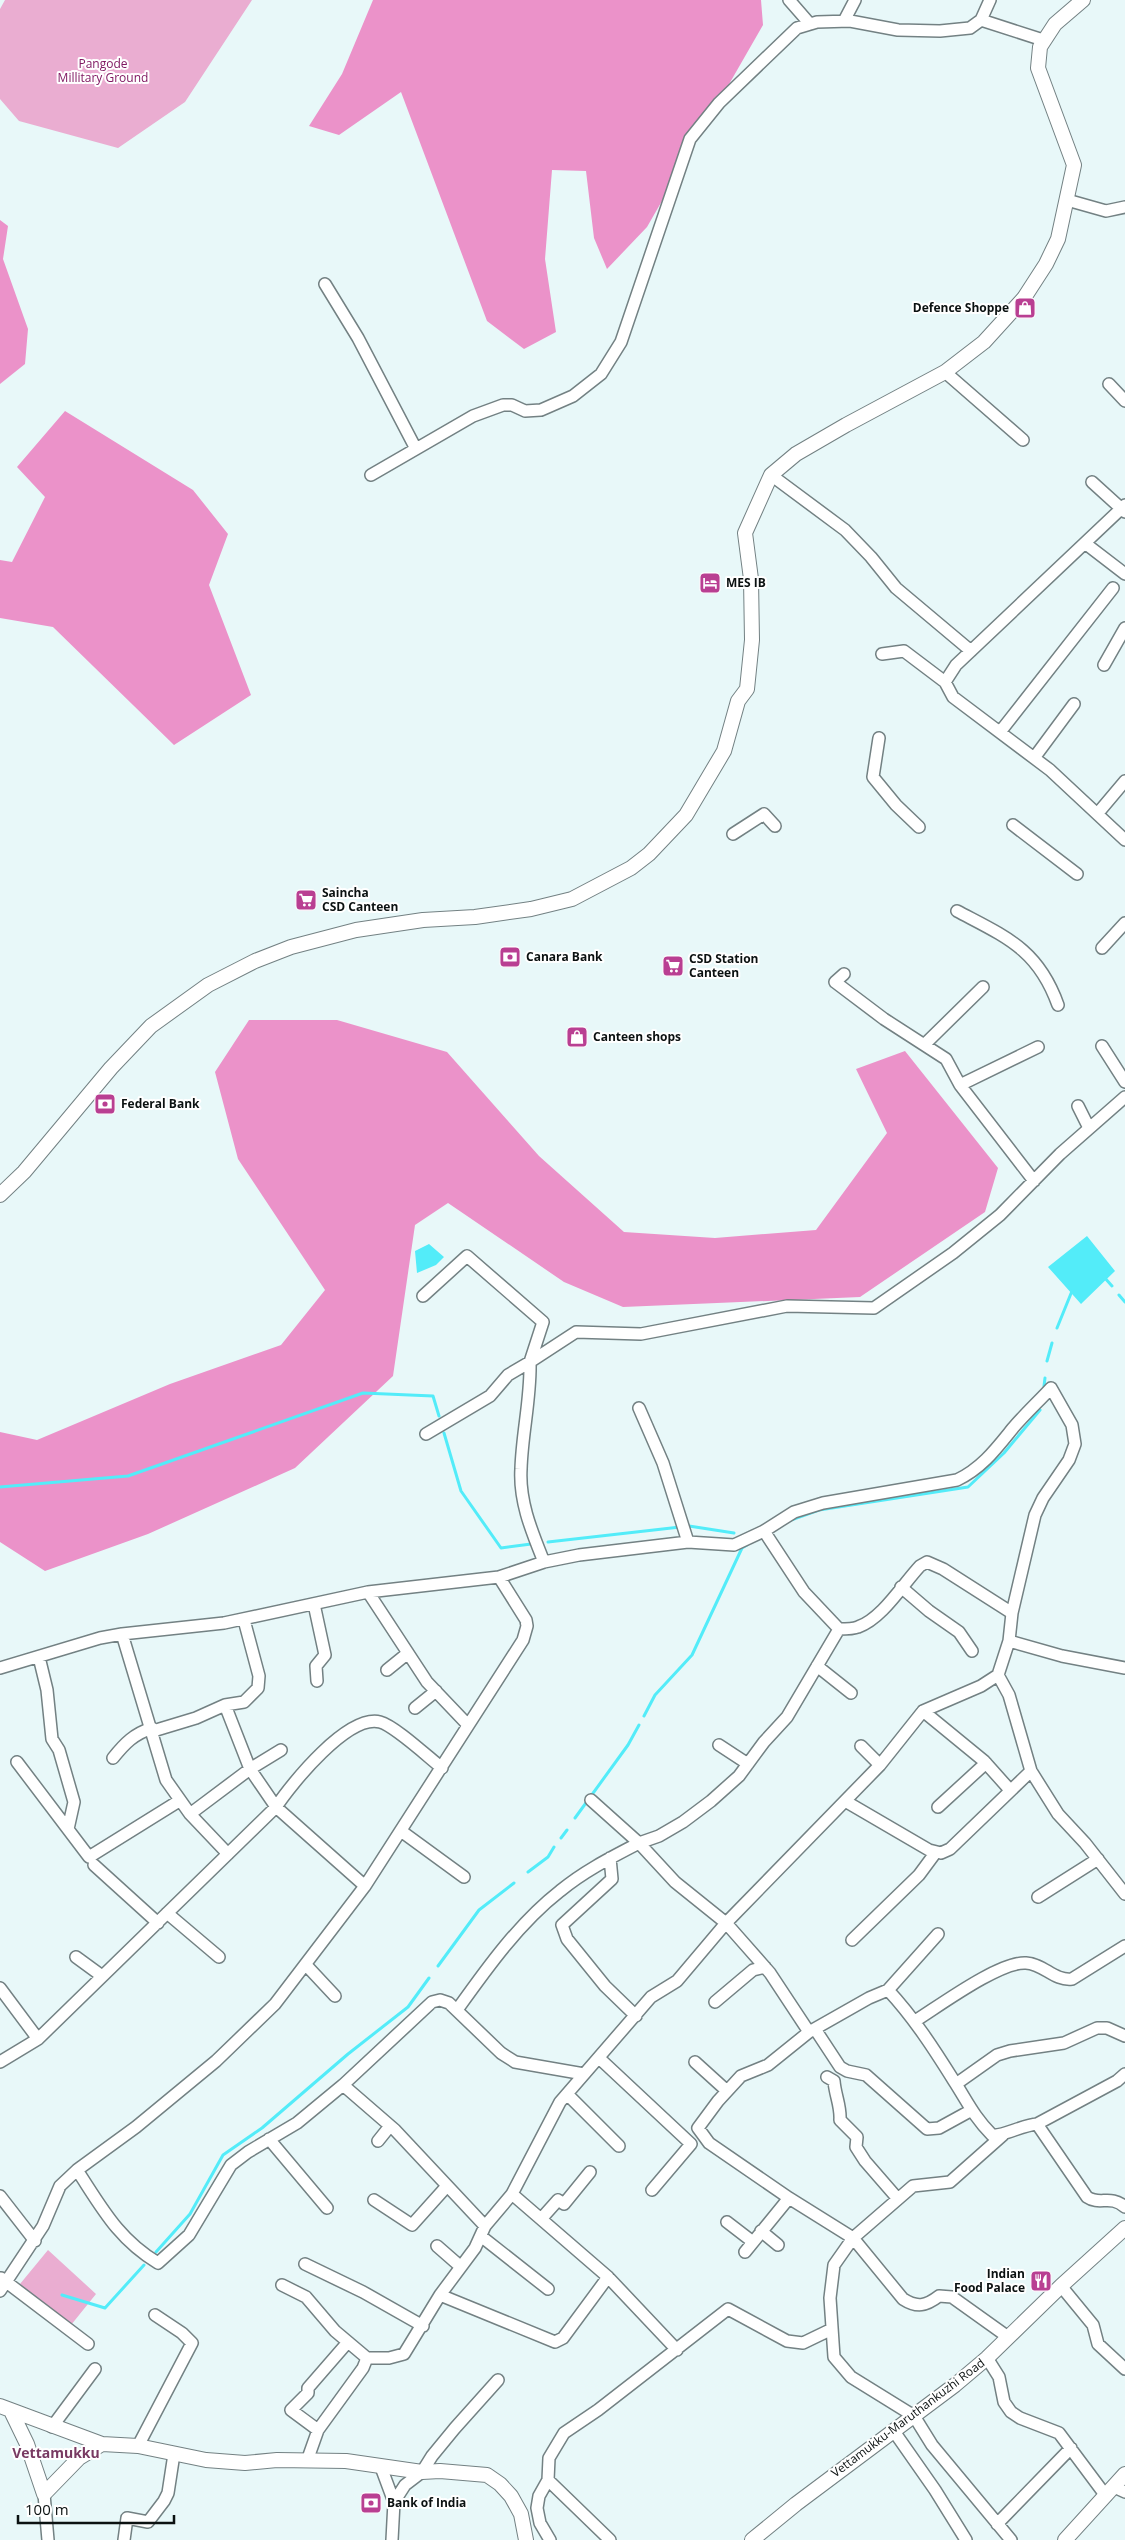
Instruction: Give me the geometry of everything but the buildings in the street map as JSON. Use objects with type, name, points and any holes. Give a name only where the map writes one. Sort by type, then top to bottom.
[{"type":"main road","points":[[0,1195],[24,1172],[111,1068],[151,1026],[208,986],[255,961],[291,947],[356,930],[423,920],[474,917],[531,909],[572,899],[631,868],[649,854],[686,815],[724,751],[738,701],[747,689],[752,640],[751,578],[745,533],[771,475],[796,454],[945,372],[984,342],[1024,298],[1046,264],[1058,239],[1074,165],[1038,68],[1040,47],[1055,24],[1083,0]]},
{"type":"main road","name":"Vettamukku-Maruthankuzhi Road","points":[[752,2540],[987,2358],[1061,2286],[1125,2228]]},
{"type":"main road","points":[[6,2408],[30,2451],[44,2494],[79,2458],[102,2444]]},
{"type":"main road","points":[[6,2408],[52,2427],[102,2444],[138,2446],[224,2463],[346,2461],[422,2472],[468,2472],[487,2475],[500,2484],[511,2496],[521,2514],[526,2540]]},
{"type":"main road","points":[[1069,2539],[1115,2492],[1125,2474]]},
{"type":"street","points":[[789,0],[810,24]]},
{"type":"street","points":[[844,21],[855,0]]},
{"type":"street","points":[[371,475],[487,410],[512,405],[525,411],[541,410],[574,396],[601,374],[621,342],[690,139],[726,96],[797,28],[810,24],[844,21],[898,30],[940,31],[970,28],[981,20],[990,0]]},
{"type":"street","points":[[981,20],[1043,40]]},
{"type":"street","points":[[1067,200],[1106,211],[1125,207]]},
{"type":"street","points":[[325,284],[358,338],[416,450]]},
{"type":"street","points":[[945,372],[1023,440]]},
{"type":"street","points":[[1110,384],[1125,401]]},
{"type":"street","points":[[771,475],[845,530],[871,557],[896,588],[971,651]]},
{"type":"street","points":[[945,682],[956,665],[1007,619],[1042,582],[1124,509],[1092,482]]},
{"type":"street","points":[[1086,544],[1125,574]]},
{"type":"street","points":[[1000,732],[1113,588]]},
{"type":"street","points":[[1104,665],[1121,643],[1125,628]]},
{"type":"street","points":[[882,654],[904,651],[945,682],[954,697],[1034,758],[1098,813],[1125,840]]},
{"type":"street","points":[[1034,758],[1074,704]]},
{"type":"street","points":[[879,738],[873,776],[896,805],[919,827]]},
{"type":"street","points":[[1098,813],[1125,782]]},
{"type":"street","points":[[733,834],[764,814],[775,826]]},
{"type":"street","points":[[1013,825],[1076,874]]},
{"type":"street","points":[[957,911],[1007,937],[1031,957],[1050,982],[1058,1004]]},
{"type":"street","points":[[1102,948],[1125,923]]},
{"type":"street","points":[[844,974],[835,982],[884,1019],[946,1059],[960,1085],[1034,1182]]},
{"type":"street","points":[[925,1044],[983,987]]},
{"type":"street","points":[[1102,1046],[1125,1082]]},
{"type":"street","points":[[960,1085],[1038,1047]]},
{"type":"street","points":[[426,1434],[490,1396],[508,1375],[576,1332],[641,1334],[787,1306],[874,1308],[953,1253],[1000,1215],[1089,1128],[1125,1097]]},
{"type":"street","points":[[1078,1106],[1089,1128]]},
{"type":"street","points":[[423,1296],[467,1256],[543,1322],[530,1362],[531,1385],[520,1470],[525,1510],[544,1562]]},
{"type":"street","points":[[0,1668],[100,1638],[244,1620],[368,1592],[499,1577],[544,1562],[688,1542],[734,1545],[764,1531],[794,1512],[823,1503],[957,1480],[971,1473],[986,1461],[1014,1427],[1051,1388],[1072,1425],[1075,1444],[1070,1460],[1043,1498],[1035,1515],[1012,1614],[1008,1641],[998,1675],[981,1686],[923,1711],[880,1765],[726,1923],[677,1981],[651,1997],[567,2094],[549,2122],[512,2194],[483,2231],[461,2267],[440,2295],[423,2326],[404,2354],[389,2358],[367,2358],[335,2331],[306,2297],[282,2285]]},
{"type":"street","points":[[639,1408],[663,1462],[688,1542]]},
{"type":"street","points":[[764,1531],[804,1592],[839,1630]]},
{"type":"street","points":[[839,1630],[859,1627],[871,1619],[885,1607],[920,1566],[927,1562],[934,1564],[1012,1614]]},
{"type":"street","points":[[88,2344],[2,2284],[35,2240],[60,2186],[77,2170],[136,2127],[216,2062],[275,2004],[366,1886],[523,1640],[527,1626],[526,1620],[499,1577]]},
{"type":"street","points":[[901,1587],[929,1611],[959,1632],[972,1651]]},
{"type":"street","points":[[368,1592],[408,1653],[436,1691],[468,1724]]},
{"type":"street","points":[[314,1604],[324,1655],[316,1666],[317,1680]]},
{"type":"street","points":[[113,1758],[129,1739],[137,1733],[196,1718],[224,1705],[244,1702],[253,1694],[260,1682],[244,1620]]},
{"type":"street","points":[[457,2010],[485,1970],[521,1928],[559,1891],[610,1858],[639,1843],[659,1836],[706,1805],[739,1776],[764,1742],[787,1717],[839,1630]]},
{"type":"street","points":[[122,1634],[153,1730],[166,1780],[179,1801],[228,1854]]},
{"type":"street","points":[[1008,1641],[1062,1656],[1125,1668]]},
{"type":"street","points":[[387,1670],[408,1653]]},
{"type":"street","points":[[39,1657],[47,1690],[52,1739],[59,1750],[74,1802],[68,1829]]},
{"type":"street","points":[[817,1666],[851,1693]]},
{"type":"street","points":[[998,1675],[1009,1695],[1031,1772],[1058,1814],[1098,1859],[1125,1894]]},
{"type":"street","points":[[415,1708],[436,1691]]},
{"type":"street","points":[[224,1705],[250,1769],[276,1807],[366,1886]]},
{"type":"street","points":[[923,1711],[986,1764],[1010,1790]]},
{"type":"street","points":[[0,2062],[38,2039],[276,1807],[289,1788],[313,1762],[359,1725],[379,1722],[391,1727],[442,1768]]},
{"type":"street","points":[[718,1745],[748,1764]]},
{"type":"street","points":[[860,1746],[880,1765]]},
{"type":"street","points":[[190,1814],[250,1769],[281,1750]]},
{"type":"street","points":[[18,1762],[90,1857],[179,1801]]},
{"type":"street","points":[[938,1807],[986,1764]]},
{"type":"street","points":[[845,1800],[936,1852],[942,1853],[950,1849],[1031,1772]]},
{"type":"street","points":[[591,1800],[639,1843],[675,1882],[726,1923],[764,1967],[840,2067],[847,2071],[866,2075],[927,2129],[939,2128],[970,2111]]},
{"type":"street","points":[[401,1831],[464,1877]]},
{"type":"street","points":[[852,1940],[920,1875],[936,1852]]},
{"type":"street","points":[[610,1858],[612,1879],[562,1925],[567,1940],[605,1986],[636,2016]]},
{"type":"street","points":[[1038,1897],[1098,1859]]},
{"type":"street","points":[[94,1865],[158,1923]]},
{"type":"street","points":[[167,1913],[219,1957]]},
{"type":"street","points":[[938,1934],[888,1990],[869,1998],[812,2031],[768,2065],[741,2076],[698,2128],[709,2143],[789,2198],[853,2238],[892,2287],[912,2304],[921,2306],[938,2296],[952,2297],[1008,2337]]},
{"type":"street","points":[[915,2021],[1008,1965],[1031,1963],[1064,1980],[1072,1979],[1125,1946]]},
{"type":"street","points":[[76,1957],[102,1976]]},
{"type":"street","points":[[306,1965],[335,1996]]},
{"type":"street","points":[[715,2002],[753,1970],[764,1967]]},
{"type":"street","points":[[0,1988],[38,2039]]},
{"type":"street","points":[[888,1990],[915,2021],[956,2084],[970,2111],[992,2135],[1002,2135]]},
{"type":"street","points":[[77,2170],[124,2238],[139,2252],[158,2264],[189,2235],[231,2166],[297,2123],[343,2085],[432,2002],[440,2000],[449,2003],[501,2053],[515,2062],[584,2074]]},
{"type":"street","points":[[956,2084],[997,2056],[1010,2051],[1064,2043],[1097,2028],[1107,2028],[1125,2036]]},
{"type":"street","points":[[599,2058],[691,2144],[652,2190]]},
{"type":"street","points":[[695,2062],[727,2091]]},
{"type":"street","points":[[1011,2540],[932,2445],[914,2416],[851,2377],[838,2365],[834,2357],[830,2298],[834,2265],[853,2238],[913,2186],[950,2182],[1002,2135],[1023,2125],[1037,2124],[1117,2081],[1125,2074]]},
{"type":"street","points":[[828,2076],[834,2081],[835,2094],[841,2110],[840,2120],[857,2137],[856,2147],[864,2161],[898,2199]]},
{"type":"street","points":[[343,2085],[390,2126],[447,2186],[483,2231],[548,2289]]},
{"type":"street","points":[[567,2094],[619,2146]]},
{"type":"street","points":[[1037,2124],[1087,2197],[1095,2201],[1115,2200],[1125,2207]]},
{"type":"street","points":[[378,2141],[390,2126]]},
{"type":"street","points":[[270,2139],[327,2208]]},
{"type":"street","points":[[541,2219],[558,2200],[564,2204],[590,2172]]},
{"type":"street","points":[[374,2200],[412,2225],[447,2186]]},
{"type":"street","points":[[512,2194],[608,2278],[677,2350]]},
{"type":"street","points":[[0,2196],[35,2240]]},
{"type":"street","points":[[727,2222],[749,2247],[789,2198]]},
{"type":"street","points":[[761,2231],[778,2245]]},
{"type":"street","points":[[437,2246],[461,2267]]},
{"type":"street","points":[[305,2264],[363,2292],[423,2326]]},
{"type":"street","points":[[440,2295],[555,2342],[564,2338],[608,2278]]},
{"type":"street","points":[[1061,2286],[1093,2325],[1098,2344],[1125,2369]]},
{"type":"street","points":[[550,2540],[540,2522],[537,2508],[540,2496],[548,2480],[549,2458],[564,2433],[598,2410],[677,2350],[694,2333],[728,2309],[786,2341],[803,2343],[832,2329]]},
{"type":"street","points":[[138,2446],[192,2343],[182,2333],[155,2315]]},
{"type":"street","points":[[318,2430],[291,2410],[308,2393],[308,2388],[348,2342]]},
{"type":"street","points":[[307,2461],[318,2430],[363,2368],[367,2358]]},
{"type":"street","points":[[987,2358],[998,2376],[1004,2402],[1011,2412],[1020,2418],[1059,2434],[1115,2492]]},
{"type":"street","points":[[52,2427],[96,2369]]},
{"type":"street","points":[[394,2502],[405,2485],[422,2472],[432,2456],[498,2380]]},
{"type":"street","points":[[893,2430],[935,2490],[966,2540]]},
{"type":"street","points":[[997,2524],[1071,2448]]},
{"type":"street","points":[[124,2540],[127,2518],[148,2522],[164,2502],[174,2454]]},
{"type":"street","points":[[381,2467],[394,2502],[392,2540]]},
{"type":"street","points":[[548,2480],[610,2540]]},
{"type":"street","points":[[44,2494],[48,2540]]},
{"type":"green space","name":"Pangode Millitary Ground","points":[[5,0],[252,0],[185,102],[118,148],[19,121],[0,99],[0,9]]},
{"type":"green space","points":[[48,2250],[96,2294],[71,2325],[20,2284]]},
{"type":"shaded area","points":[[373,0],[761,0],[763,25],[647,227],[607,269],[594,238],[586,171],[552,170],[545,259],[556,332],[524,349],[487,321],[401,92],[339,135],[309,126],[342,74]]},
{"type":"shaded area","points":[[0,220],[8,226],[3,259],[28,329],[25,364],[0,384]]},
{"type":"shaded area","points":[[65,411],[193,490],[228,534],[209,585],[251,695],[174,745],[53,627],[0,618],[0,560],[12,562],[45,497],[17,467]]},
{"type":"shaded area","points":[[249,1020],[337,1020],[447,1052],[539,1156],[624,1232],[715,1238],[816,1230],[887,1133],[856,1069],[905,1051],[998,1168],[985,1212],[860,1297],[623,1307],[564,1282],[448,1203],[415,1225],[393,1376],[295,1468],[148,1534],[45,1571],[0,1542],[0,1432],[37,1440],[170,1384],[281,1345],[325,1290],[238,1159],[215,1072]]},
{"type":"water","points":[[1087,1236],[1115,1271],[1081,1304],[1048,1267]]},
{"type":"water","points":[[429,1244],[444,1257],[436,1265],[417,1273],[415,1251]]},
{"type":"waterway","points":[[1104,1277],[1112,1286]]},
{"type":"waterway","points":[[1057,1328],[1072,1291]]},
{"type":"waterway","points":[[1119,1295],[1125,1302]]},
{"type":"waterway","points":[[1047,1361],[1052,1343]]},
{"type":"waterway","points":[[1044,1386],[1045,1378]]},
{"type":"waterway","points":[[0,1487],[128,1476],[363,1393],[433,1396],[439,1416]]},
{"type":"waterway","points":[[791,1520],[819,1510],[968,1487],[1004,1453],[1040,1410]]},
{"type":"waterway","points":[[444,1433],[461,1491],[501,1548],[531,1544]]},
{"type":"waterway","points":[[548,1542],[689,1526],[734,1533]]},
{"type":"waterway","points":[[644,1716],[655,1695],[692,1655],[742,1548],[747,1545]]},
{"type":"waterway","points":[[575,1818],[628,1745],[639,1725]]},
{"type":"waterway","points":[[561,1838],[567,1830]]},
{"type":"waterway","points":[[528,1872],[548,1857],[554,1847]]},
{"type":"waterway","points":[[438,1966],[479,1910],[514,1883]]},
{"type":"waterway","points":[[156,2252],[190,2214],[223,2155],[262,2128],[348,2054],[408,2007],[429,1978]]},
{"type":"waterway","points":[[62,2295],[105,2308],[144,2265]]},
{"type":"place","name":"Defence Shoppe","points":[[1025,308]]},
{"type":"place","name":"MES IB","points":[[710,583]]},
{"type":"place","name":"Saincha CSD Canteen","points":[[306,900]]},
{"type":"place","name":"Canara Bank","points":[[510,957]]},
{"type":"place","name":"CSD Station Canteen","points":[[673,966]]},
{"type":"place","name":"Canteen shops","points":[[577,1037]]},
{"type":"place","name":"Federal Bank","points":[[105,1104]]},
{"type":"place","name":"Indian Food Palace","points":[[1041,2281]]},
{"type":"place","name":"Bank of India","points":[[371,2503]]},
{"type":"district","name":"Vettamukku","points":[[56,2453]]}]
